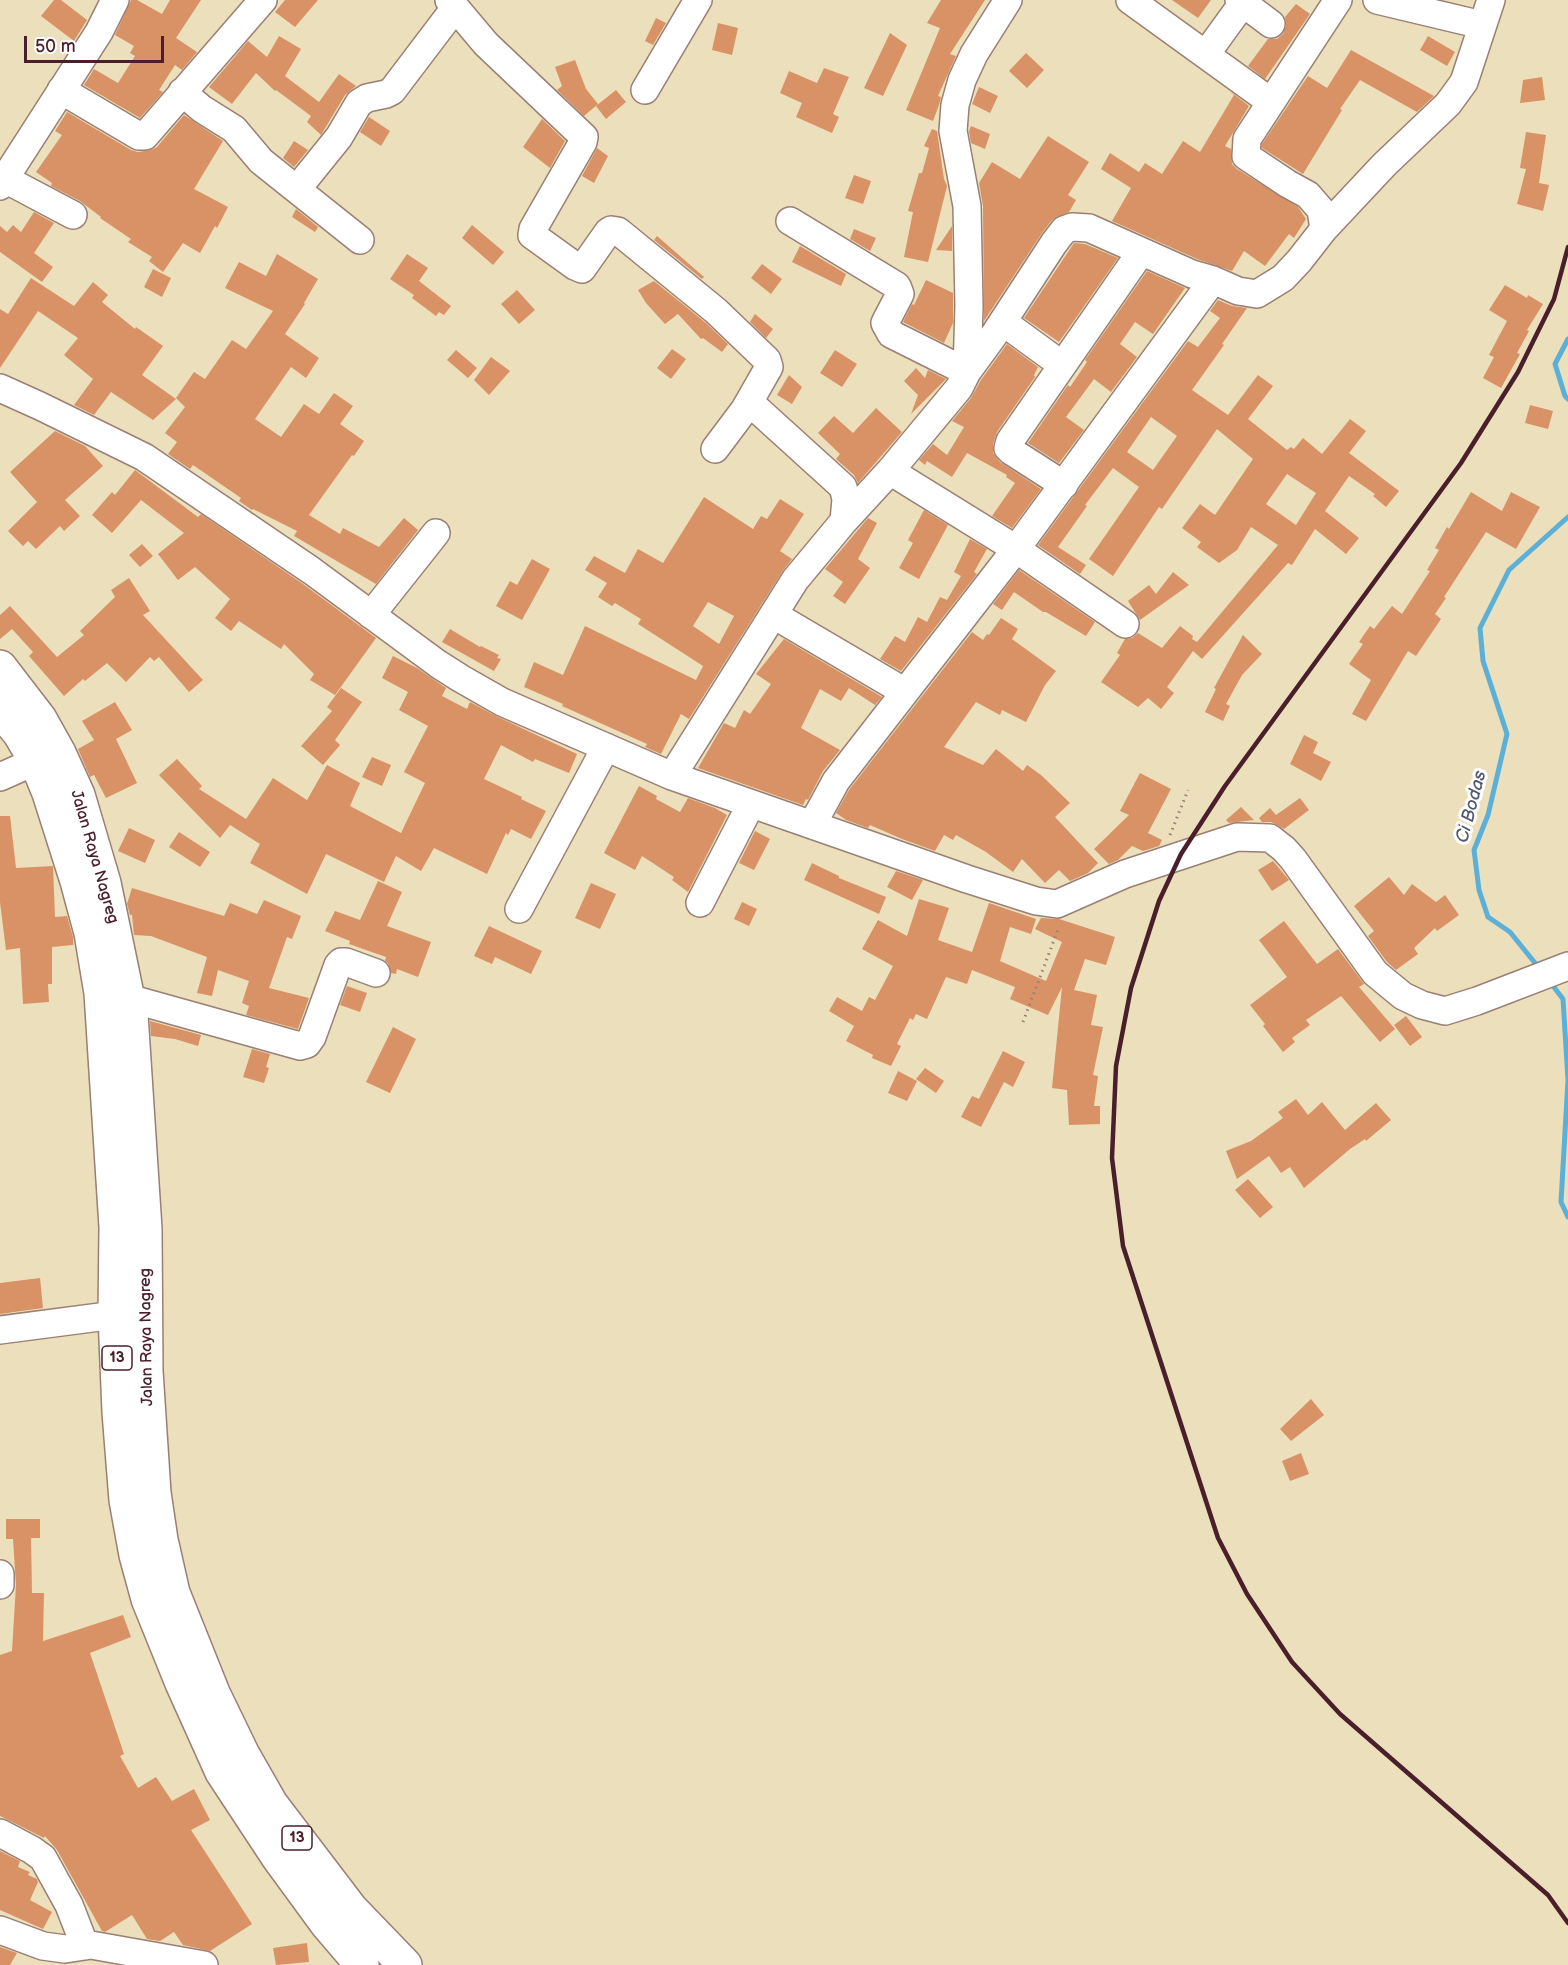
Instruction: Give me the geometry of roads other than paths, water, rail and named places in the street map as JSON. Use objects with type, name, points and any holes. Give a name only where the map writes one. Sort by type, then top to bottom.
[{"type":"highway","name":"Jalan Raya Nagreg","points":[[0,667],[40,719],[78,795],[104,883],[131,1014],[145,1229],[146,1371],[154,1493],[161,1540],[173,1593],[213,1693],[243,1755],[272,1804],[351,1909],[405,1965]]},
{"type":"highway","name":"Jalan Raya Nagreg","points":[[0,709],[20,734],[36,761],[49,793],[91,933],[101,993],[116,1227],[115,1315],[119,1412],[126,1500],[136,1555],[148,1599],[222,1772],[278,1857],[327,1923],[362,1965]]},
{"type":"street","points":[[73,215],[2,183],[99,32],[115,0]]},
{"type":"street","points":[[61,90],[139,136],[145,136],[263,0]]},
{"type":"street","points":[[645,90],[698,0]]},
{"type":"street","points":[[967,372],[969,306],[967,206],[953,131],[955,105],[962,80],[974,54],[1008,0]]},
{"type":"street","points":[[1130,0],[1271,102]]},
{"type":"street","points":[[1324,229],[1321,210],[1308,195],[1246,156],[1247,139],[1338,0]]},
{"type":"street","points":[[1377,0],[1482,26]]},
{"type":"street","points":[[672,776],[795,580],[844,521],[890,471],[958,388],[1064,230],[1072,227],[1089,228],[1192,274],[1238,291],[1257,294],[1283,278],[1324,229],[1384,165],[1448,104],[1464,82],[1491,0]]},
{"type":"street","points":[[1206,54],[1241,2],[1271,24]]},
{"type":"street","points":[[297,189],[339,137],[359,103],[367,98],[392,91],[452,4],[486,44],[584,136],[583,142],[533,229],[532,235],[582,269],[608,232],[618,231],[722,316],[767,360],[769,367],[745,409],[715,449]]},
{"type":"street","points":[[182,92],[202,109],[234,129],[261,161],[360,240]]},
{"type":"street","points":[[790,221],[897,286],[900,294],[885,323],[891,334],[967,372]]},
{"type":"street","points":[[1064,485],[1008,448],[1010,441],[1141,252]]},
{"type":"street","points":[[812,825],[836,781],[1016,549],[1213,280]]},
{"type":"street","points":[[1003,322],[1062,365]]},
{"type":"street","points":[[0,388],[40,405],[144,457],[312,571],[438,664],[502,702],[672,776],[967,879],[1036,901],[1058,904],[1125,874],[1181,854],[1237,837],[1270,838],[1284,849],[1300,868],[1375,973],[1403,996],[1422,1005],[1445,1011],[1568,966]]},
{"type":"street","points":[[745,409],[756,410],[843,487],[846,499],[844,521]]},
{"type":"street","points":[[890,471],[1016,549],[1125,624]]},
{"type":"street","points":[[371,615],[436,533]]},
{"type":"street","points":[[774,615],[905,692]]},
{"type":"street","points":[[519,909],[606,747]]},
{"type":"street","points":[[0,777],[36,761]]},
{"type":"street","points":[[700,903],[751,804]]},
{"type":"street","points":[[128,998],[300,1046],[307,1044],[312,1037],[341,962],[376,973]]},
{"type":"street","points":[[0,1330],[115,1315]]},
{"type":"street","points":[[0,1574],[0,1585]]},
{"type":"street","points":[[0,1833],[42,1858],[69,1905],[68,1953]]},
{"type":"street","points":[[0,1930],[68,1953],[92,1945],[204,1965]]},
{"type":"waterway","name":"Ci Bodas","points":[[1568,339],[1555,364],[1568,399]]},
{"type":"waterway","name":"Ci Bodas","points":[[1539,968],[1510,932],[1488,917],[1479,890],[1474,850],[1488,815],[1507,734],[1483,661],[1480,628],[1509,570],[1568,517]]},
{"type":"waterway","name":"Ci Bodas","points":[[1550,982],[1563,999],[1568,1080],[1561,1202],[1568,1217]]},
{"type":"railway","points":[[1568,247],[1554,299],[1518,372],[1461,463],[1225,786],[1181,854],[1159,901],[1131,988],[1116,1066],[1112,1158],[1123,1246],[1218,1538],[1247,1594],[1292,1662],[1340,1714],[1548,1895],[1568,1923]]}]
